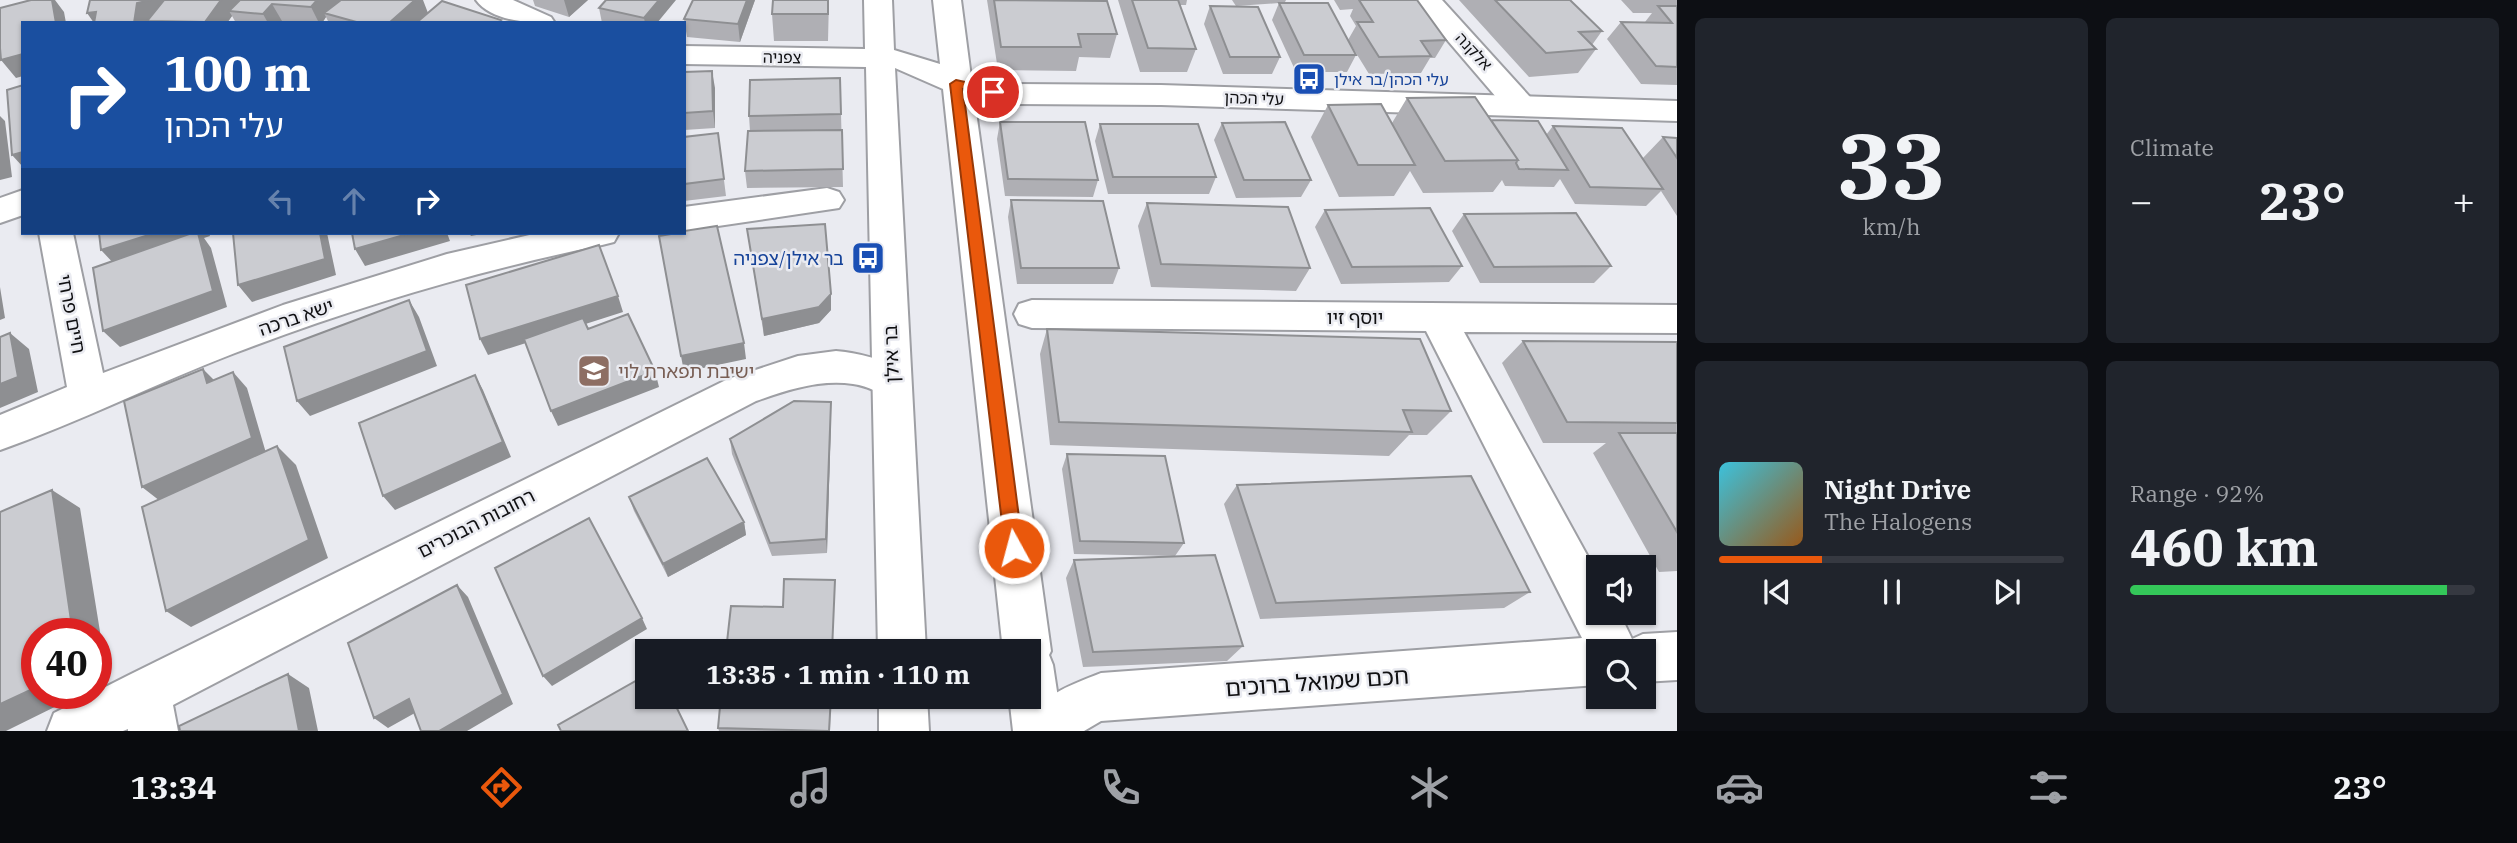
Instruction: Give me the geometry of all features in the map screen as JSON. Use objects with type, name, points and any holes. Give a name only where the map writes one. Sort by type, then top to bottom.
[{"type":"street","points":[[489,0],[536,21]]},
{"type":"street","name":"בר אילן","points":[[878,0],[902,639]]},
{"type":"street","points":[[947,0],[1025,639]]},
{"type":"street","name":"אלקנה","points":[[1427,0],[1496,74],[1519,104]]},
{"type":"street","name":"צפניה","points":[[686,55],[879,58]]},
{"type":"street","name":"עלי הכהן","points":[[879,58],[915,64],[956,84],[1014,94],[1519,104],[1677,111]]},
{"type":"street","points":[[686,219],[827,200]]},
{"type":"street","points":[[0,211],[21,203]]},
{"type":"street","name":"חיים פרחי","points":[[56,235],[88,395]]},
{"type":"street","name":"ישא ברכה","points":[[0,433],[236,337],[403,281],[496,254],[592,235]]},
{"type":"street","name":"יוסף זיו","points":[[1032,314],[1677,319]]},
{"type":"street","points":[[1437,317],[1608,639]]},
{"type":"street","name":"רחובות הבוכרים","points":[[72,731],[149,711],[742,390],[800,370],[834,365],[865,369],[892,381]]},
{"type":"street","points":[[1656,657],[1677,656]]},
{"type":"street","name":"חכם שמואל ברוכים","points":[[1047,731],[1073,708],[1101,697],[1586,662]]},
{"type":"street","points":[[1035,709],[1038,731]]},
{"type":"building","points":[[31,0],[52,0],[56,21],[21,21],[21,55],[1,60],[0,8]]},
{"type":"building","points":[[90,0],[151,0],[137,3],[134,21],[94,21],[96,12],[87,13]]},
{"type":"building","points":[[164,0],[221,0],[206,21],[147,21]]},
{"type":"building","points":[[240,0],[317,0],[311,7],[272,4],[263,14],[229,11]]},
{"type":"building","points":[[341,0],[415,0],[391,21],[353,21],[324,13]]},
{"type":"building","points":[[606,0],[659,0],[644,18],[599,8]]},
{"type":"building","points":[[693,0],[747,0],[738,24],[684,19]]},
{"type":"building","points":[[773,0],[828,0],[828,14],[772,14]]},
{"type":"building","points":[[994,0],[1107,1],[1117,34],[1078,34],[1081,47],[1001,47]]},
{"type":"building","points":[[1132,0],[1178,0],[1196,49],[1148,48]]},
{"type":"building","points":[[1359,0],[1417,0],[1446,40],[1421,41],[1431,56],[1379,57],[1357,22],[1373,22]]},
{"type":"building","points":[[1495,0],[1570,0],[1602,31],[1579,32],[1596,49],[1546,53]]},
{"type":"building","points":[[442,1],[501,20],[500,21],[418,21]]},
{"type":"building","points":[[1279,3],[1328,3],[1356,55],[1304,55]]},
{"type":"building","points":[[1210,6],[1258,7],[1280,57],[1230,57]]},
{"type":"building","points":[[1658,6],[1677,6],[1677,67],[1656,66],[1621,22],[1672,23]]},
{"type":"building","points":[[712,71],[713,111],[686,113],[686,72]]},
{"type":"building","points":[[840,78],[841,114],[749,116],[750,80]]},
{"type":"building","points":[[21,86],[21,153],[12,155],[7,90]]},
{"type":"building","points":[[1475,97],[1518,160],[1445,161],[1407,98]]},
{"type":"building","points":[[1381,104],[1415,165],[1358,165],[1328,105]]},
{"type":"building","points":[[1491,120],[1538,121],[1568,170],[1519,169],[1516,163],[1518,160]]},
{"type":"building","points":[[1000,122],[1085,122],[1098,180],[1008,179]]},
{"type":"building","points":[[1285,122],[1311,180],[1244,180],[1222,123]]},
{"type":"building","points":[[1100,124],[1198,124],[1216,177],[1113,177]]},
{"type":"building","points":[[1553,126],[1622,128],[1663,189],[1590,187]]},
{"type":"building","points":[[842,130],[843,169],[745,171],[748,131]]},
{"type":"building","points":[[718,133],[724,179],[686,184],[686,137]]},
{"type":"building","points":[[1663,137],[1677,138],[1677,158]]},
{"type":"building","points":[[1011,200],[1103,201],[1119,268],[1021,268]]},
{"type":"building","points":[[1147,203],[1288,207],[1310,268],[1161,264]]},
{"type":"building","points":[[1430,208],[1462,266],[1352,267],[1325,210]]},
{"type":"building","points":[[1576,213],[1611,266],[1494,267],[1464,214]]},
{"type":"building","points":[[825,224],[831,294],[819,307],[762,319],[747,229]]},
{"type":"building","points":[[717,226],[744,343],[681,356],[659,236],[686,235],[686,231]]},
{"type":"building","points":[[99,235],[149,235],[101,250]]},
{"type":"building","points":[[186,235],[199,235],[213,291],[103,331],[93,268]]},
{"type":"building","points":[[233,235],[320,235],[325,259],[238,285]]},
{"type":"building","points":[[352,235],[404,235],[355,249]]},
{"type":"building","points":[[599,245],[618,296],[480,339],[466,285]]},
{"type":"building","points":[[409,300],[427,351],[297,401],[284,347]]},
{"type":"building","name":"ישיבת תפארת לוי","points":[[628,314],[655,371],[551,411],[524,339],[583,318],[588,329]]},
{"type":"building","points":[[1047,329],[1420,339],[1451,411],[1403,410],[1412,432],[1059,422]]},
{"type":"building","points":[[10,333],[18,377],[0,384],[0,337]]},
{"type":"building","points":[[1523,341],[1677,342],[1677,423],[1567,422]]},
{"type":"building","points":[[203,369],[207,383],[233,372],[252,438],[142,487],[124,401]]},
{"type":"building","points":[[475,375],[503,442],[383,496],[359,423]]},
{"type":"building","points":[[794,401],[831,402],[826,539],[770,543],[730,439]]},
{"type":"building","points":[[1619,433],[1677,433],[1677,532]]},
{"type":"building","points":[[277,446],[309,540],[166,611],[142,507]]},
{"type":"building","points":[[1067,454],[1165,456],[1184,543],[1080,541]]},
{"type":"building","points":[[707,458],[744,522],[663,564],[629,497]]},
{"type":"building","points":[[1471,476],[1530,592],[1276,603],[1237,485]]},
{"type":"building","points":[[52,490],[71,618],[21,618],[21,694],[0,704],[0,512]]},
{"type":"building","points":[[589,518],[642,618],[543,676],[495,568]]},
{"type":"building","points":[[1215,555],[1243,646],[1093,652],[1074,560]]},
{"type":"building","points":[[784,579],[835,580],[833,639],[727,639],[731,606],[783,607]]},
{"type":"building","points":[[457,585],[503,694],[439,731],[421,731],[409,699],[374,718],[348,643]]},
{"type":"building","points":[[288,674],[299,731],[180,731],[179,726]]},
{"type":"building","points":[[635,681],[635,709],[677,709],[688,731],[561,731],[558,725]]},
{"type":"building","points":[[720,709],[830,709],[829,731],[718,728]]},
{"type":"place","name":"עלי הכהן/בר אילן","points":[[1309,79]]},
{"type":"place","name":"בר אילן/צפניה","points":[[868,258]]},
{"type":"place","name":"ישיבת תפארת לוי","points":[[594,371]]},
{"type":"route","points":[[993,92],[956,84],[1014,548]]}]
